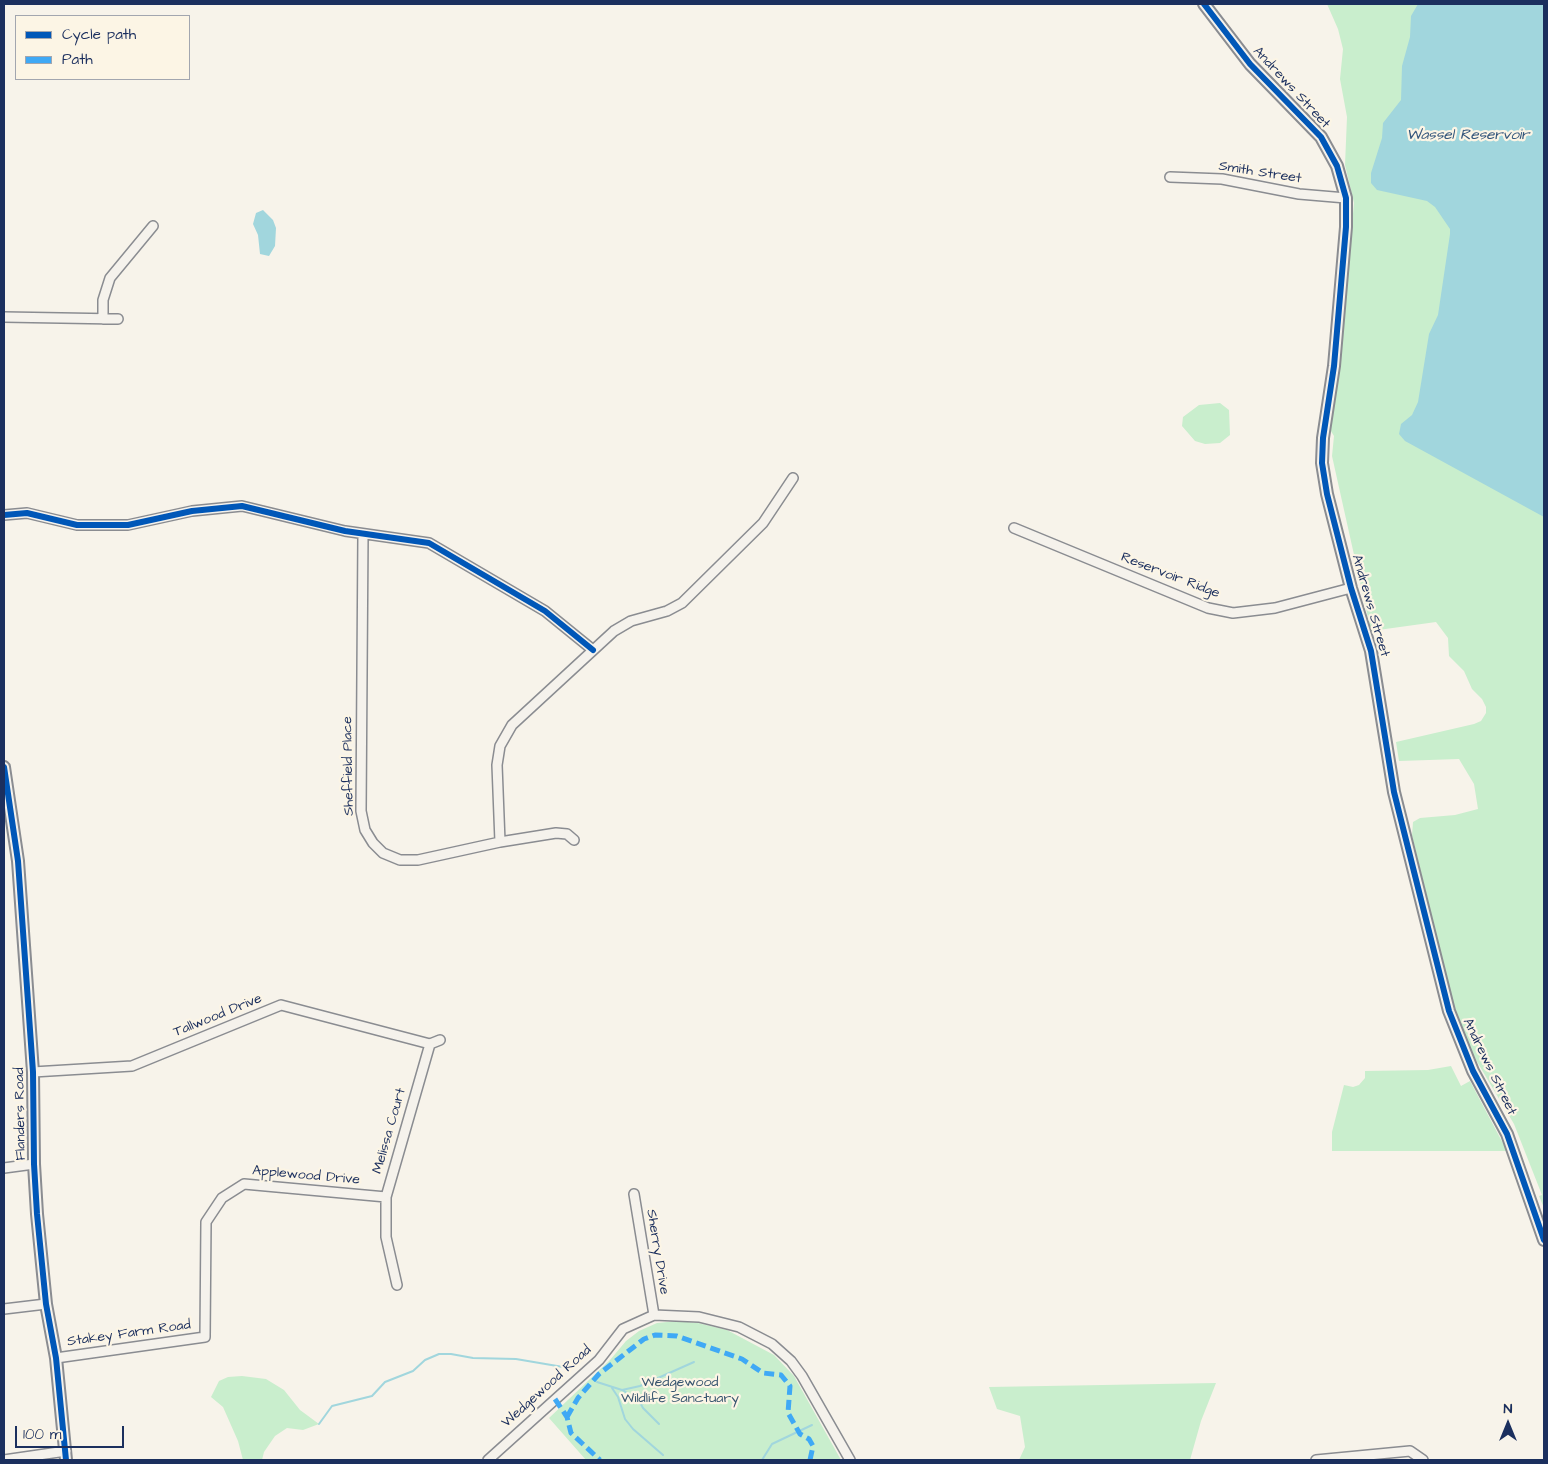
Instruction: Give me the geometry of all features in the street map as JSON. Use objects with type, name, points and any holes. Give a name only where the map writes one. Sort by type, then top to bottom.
[{"type":"street","name":"Andrews Street","points":[[1204,4],[1250,64],[1322,137],[1337,166],[1346,198],[1346,227],[1334,366],[1322,463],[1327,494],[1351,588],[1371,651],[1394,792],[1448,1012],[1473,1071],[1508,1134],[1544,1240]]},
{"type":"street","name":"Smith Street","points":[[1170,177],[1222,179],[1299,194],[1346,198]]},
{"type":"street","points":[[103,319],[103,300],[110,278],[153,226]]},
{"type":"street","points":[[4,317],[118,319]]},
{"type":"street","points":[[500,842],[497,765],[500,746],[512,726],[614,630],[631,621],[667,610],[682,603],[763,523],[793,478]]},
{"type":"street","points":[[4,515],[27,513],[77,525],[128,525],[192,511],[242,506],[363,534],[428,543],[545,611],[593,650]]},
{"type":"street","name":"Reservoir Ridge","points":[[1014,528],[1208,608],[1233,613],[1275,608],[1351,588]]},
{"type":"street","name":"Sheffield Place","points":[[363,534],[361,811],[365,830],[372,842],[383,853],[400,860],[418,860],[500,842],[556,833],[567,834],[574,840]]},
{"type":"street","name":"Flanders Road","points":[[4,767],[18,861],[33,1072],[34,1164],[46,1304],[56,1358],[66,1456]]},
{"type":"street","name":"Tallwood Drive","points":[[33,1072],[132,1066],[281,1005],[430,1044]]},
{"type":"street","points":[[430,1044],[440,1040]]},
{"type":"street","name":"Melissa Court","points":[[398,1285],[386,1237],[386,1197],[430,1044]]},
{"type":"street","points":[[4,1168],[34,1164]]},
{"type":"street","name":"Applewood Drive","points":[[205,1338],[206,1222],[222,1198],[244,1184],[386,1197]]},
{"type":"street","name":"Sherry Drive","points":[[634,1194],[654,1315]]},
{"type":"street","points":[[4,1309],[46,1304]]},
{"type":"street","name":"Wedgewood Road","points":[[488,1460],[599,1360],[623,1330],[654,1315],[699,1317],[739,1327],[772,1344],[797,1369],[828,1419],[850,1460]]},
{"type":"street","name":"Stakey Farm Road","points":[[56,1358],[205,1338]]},
{"type":"street","points":[[1316,1460],[1410,1451],[1423,1460]]},
{"type":"street","points":[[4,1460],[66,1456]]},
{"type":"green space","points":[[1327,4],[1544,4],[1544,1208],[1539,1196],[1542,1195],[1514,1124],[1476,1060],[1457,1019],[1412,836],[1413,822],[1420,818],[1455,815],[1478,809],[1474,784],[1459,759],[1399,761],[1396,742],[1474,724],[1481,721],[1486,713],[1486,707],[1482,699],[1472,689],[1464,671],[1449,656],[1448,638],[1436,622],[1371,631],[1332,456],[1334,436],[1329,428],[1345,300],[1354,203],[1345,165],[1347,117],[1340,79],[1343,49],[1338,29]]},
{"type":"green space","points":[[1220,403],[1229,410],[1230,435],[1220,443],[1205,444],[1195,441],[1182,426],[1183,417],[1199,405]]},
{"type":"green space","points":[[1451,1066],[1461,1086],[1470,1081],[1507,1151],[1332,1151],[1332,1132],[1344,1085],[1353,1087],[1359,1085],[1365,1078],[1365,1071],[1428,1070]]},
{"type":"green space","name":"Wedgewood Wildlife Sanctuary","points":[[677,1321],[698,1323],[727,1330],[774,1355],[794,1376],[841,1460],[586,1460],[549,1418],[610,1360],[626,1341],[639,1331],[657,1323]]},
{"type":"green space","points":[[242,1376],[266,1379],[284,1390],[300,1410],[319,1424],[303,1430],[287,1428],[275,1436],[264,1452],[262,1460],[243,1460],[238,1441],[223,1407],[211,1397],[219,1381],[228,1377]]},
{"type":"green space","points":[[1216,1383],[1201,1421],[1190,1460],[1019,1460],[1025,1447],[1020,1416],[997,1409],[989,1387]]},
{"type":"water","name":"Wassel Reservoir","points":[[1418,4],[1544,4],[1544,517],[1405,441],[1399,434],[1401,424],[1412,415],[1418,402],[1429,334],[1438,315],[1450,234],[1450,229],[1435,207],[1427,201],[1377,190],[1371,183],[1371,173],[1382,138],[1383,123],[1401,100],[1402,66],[1410,37],[1411,16]]},
{"type":"water","points":[[263,210],[273,220],[276,228],[275,246],[269,256],[260,254],[258,235],[253,224],[256,213]]},
{"type":"waterway","points":[[319,1424],[332,1406],[372,1396],[385,1382],[413,1371],[425,1360],[439,1354],[473,1358],[516,1359],[569,1368]]},
{"type":"waterway","points":[[597,1382],[622,1390],[640,1386],[694,1362]]},
{"type":"waterway","points":[[612,1388],[618,1397],[625,1419],[633,1429],[663,1455]]},
{"type":"waterway","points":[[622,1390],[638,1399],[643,1408],[659,1424]]},
{"type":"waterway","points":[[762,1460],[772,1444],[812,1425]]},
{"type":"marked path","points":[[567,1417],[578,1398],[599,1374],[644,1339],[655,1335],[677,1336],[742,1359],[763,1373],[781,1375],[790,1386],[788,1413],[800,1434],[809,1439],[813,1446],[810,1460]]},
{"type":"marked path","points":[[555,1399],[567,1417],[571,1433],[600,1460]]},
{"type":"cycle path","points":[[1204,4],[1250,64],[1321,137],[1337,166],[1346,198],[1346,227],[1334,366],[1323,438],[1322,463],[1327,494],[1351,588],[1371,651],[1394,792],[1449,1011],[1473,1071],[1507,1134],[1544,1240]]},
{"type":"cycle path","points":[[4,515],[27,513],[77,525],[128,525],[192,511],[242,506],[345,531],[429,543],[545,611],[593,650]]},
{"type":"cycle path","points":[[4,767],[18,861],[33,1072],[34,1164],[37,1214],[46,1304],[56,1358],[66,1460]]}]
